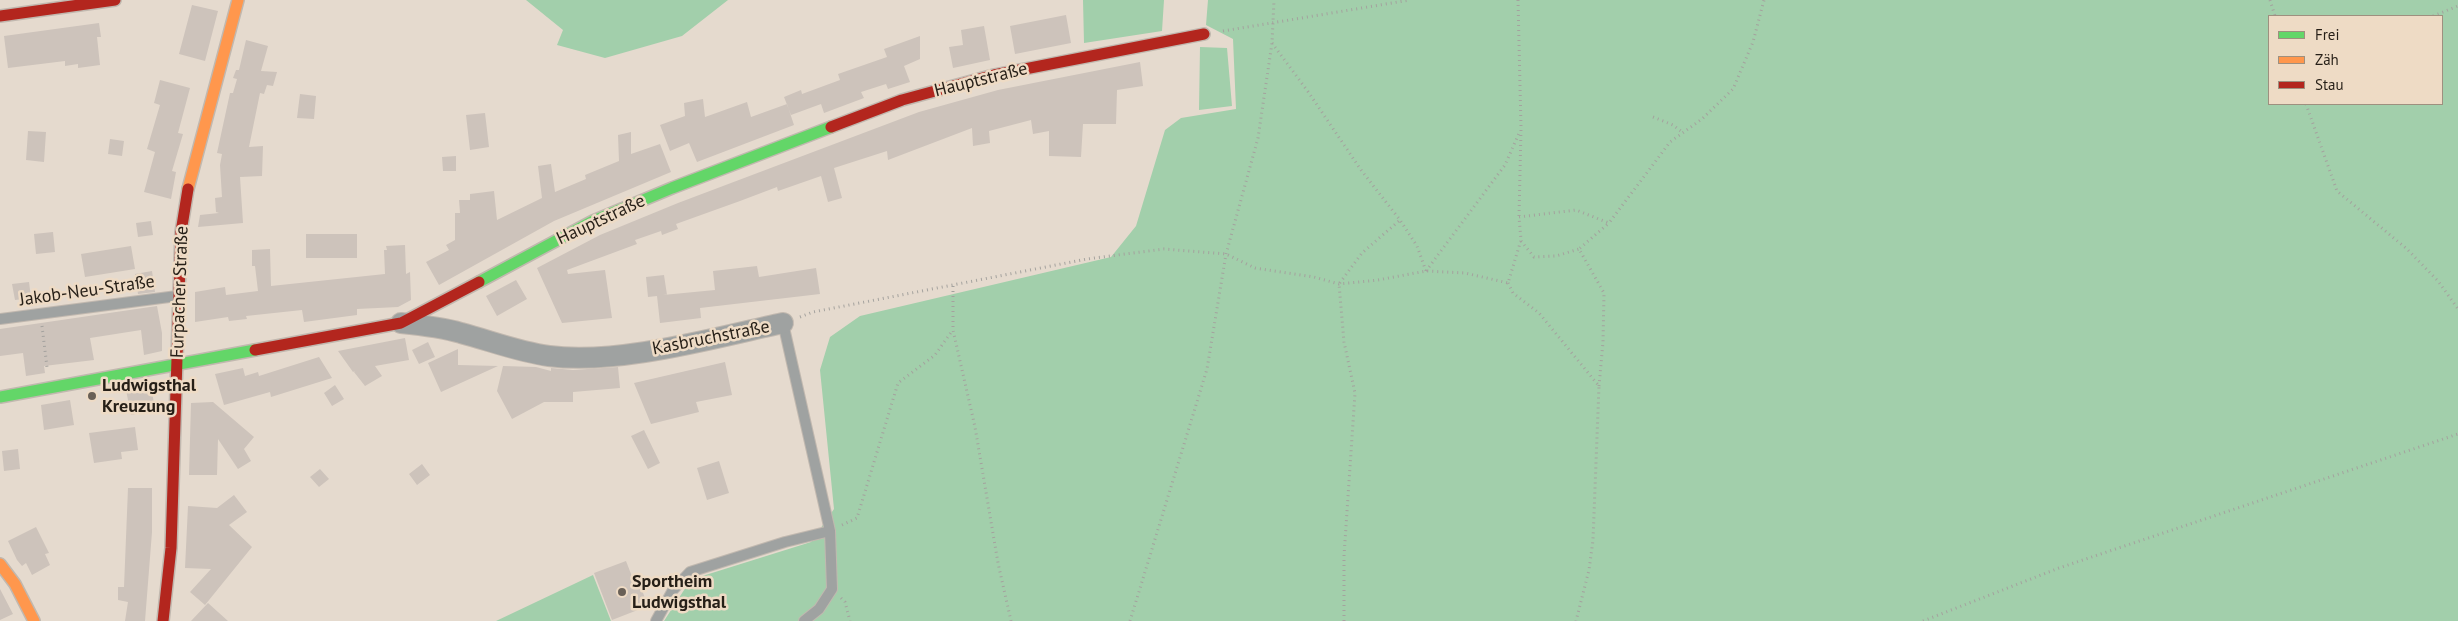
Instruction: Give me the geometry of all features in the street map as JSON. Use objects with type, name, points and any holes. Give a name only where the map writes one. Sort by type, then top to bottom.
[{"type":"street","points":[[0,16],[115,0]]},
{"type":"street","name":"Furpacher Straße","points":[[163,621],[171,548],[181,232],[189,185],[238,0]]},
{"type":"street","name":"Hauptstraße","points":[[0,397],[401,323],[593,221],[672,188],[902,100],[994,75],[1204,34]]},
{"type":"street","points":[[451,297],[453,313],[461,333]]},
{"type":"street","name":"Kasbruchstraße","points":[[401,323],[461,333],[513,349],[550,356],[581,358],[620,355],[692,343],[783,324]]},
{"type":"street","points":[[0,564],[22,594],[34,621]]},
{"type":"lane","name":"Jakob-Neu-Straße","points":[[0,319],[178,296]]},
{"type":"lane","name":"Kasbruchstraße","points":[[783,324],[830,530],[832,589]]},
{"type":"lane","points":[[656,621],[673,590],[690,572],[830,530]]},
{"type":"lane","points":[[804,621],[819,609],[832,589]]},
{"type":"path","points":[[1130,621],[1207,369],[1226,254],[1258,138],[1272,43],[1274,0]]},
{"type":"path","points":[[1204,34],[1410,0]]},
{"type":"path","points":[[1518,0],[1521,128],[1519,217],[1521,240],[1508,284],[1513,293],[1539,313],[1599,386]]},
{"type":"path","points":[[1521,240],[1534,257],[1556,256],[1579,249],[1609,223],[1670,142],[1702,119],[1733,89],[1753,42],[1764,0]]},
{"type":"path","points":[[2270,0],[2275,15]]},
{"type":"path","points":[[2436,15],[2458,6]]},
{"type":"path","points":[[1272,43],[1309,93],[1361,170],[1400,220],[1417,246],[1426,271]]},
{"type":"path","points":[[2306,105],[2337,191],[2407,249],[2438,281],[2458,309]]},
{"type":"path","points":[[1653,117],[1673,125],[1682,132]]},
{"type":"path","points":[[1426,271],[1505,165],[1521,128]]},
{"type":"path","points":[[1519,217],[1576,210],[1609,223]]},
{"type":"path","points":[[1344,621],[1344,556],[1356,393],[1344,342],[1339,284],[1362,253],[1400,220]]},
{"type":"path","points":[[783,324],[813,312],[1087,259],[1164,248],[1226,254],[1255,268],[1314,277],[1339,284],[1378,280],[1426,271],[1465,273],[1508,284]]},
{"type":"path","points":[[1576,621],[1589,570],[1593,540],[1604,293],[1579,249]]},
{"type":"path","points":[[953,286],[953,330],[975,427],[998,563],[1012,621]]},
{"type":"path","points":[[41,315],[50,388]]},
{"type":"path","points":[[830,530],[857,518],[898,383],[935,355],[953,330]]},
{"type":"path","points":[[1923,621],[2059,568],[2458,434]]},
{"type":"path","points":[[832,589],[845,602],[850,621]]},
{"type":"green space","points":[[526,0],[728,0],[682,36],[605,58],[557,45],[563,30]]},
{"type":"green space","points":[[1083,0],[1164,0],[1162,31],[1084,43]]},
{"type":"green space","points":[[1208,0],[2458,0],[2458,621],[664,621],[686,587],[696,578],[811,542],[834,509],[820,370],[830,337],[860,316],[1111,257],[1136,226],[1165,130],[1181,118],[1236,109],[1233,39],[1206,25]]},
{"type":"green space","points":[[1200,47],[1227,48],[1232,106],[1199,110]]},
{"type":"green space","points":[[593,575],[611,621],[496,621]]},
{"type":"building","points":[[192,5],[218,11],[205,61],[179,54]]},
{"type":"building","points":[[1066,15],[1071,43],[1015,54],[1010,26]]},
{"type":"building","points":[[99,23],[101,37],[97,37],[100,65],[78,68],[78,64],[65,66],[65,61],[8,68],[4,36]]},
{"type":"building","points":[[984,26],[990,60],[953,68],[949,47],[963,45],[961,30]]},
{"type":"building","points":[[920,36],[920,59],[904,66],[910,82],[888,89],[886,84],[861,92],[864,98],[824,113],[821,104],[791,115],[784,97],[801,90],[802,94],[840,80],[838,74],[887,57],[884,49]]},
{"type":"building","points":[[246,40],[268,46],[261,71],[277,72],[273,86],[267,85],[264,94],[260,93],[249,147],[263,146],[262,176],[240,177],[243,223],[198,227],[200,215],[219,213],[216,212],[215,198],[222,197],[220,165],[222,154],[217,153],[230,93],[233,93],[237,79],[233,78],[236,70],[239,70]]},
{"type":"building","points":[[1140,62],[1143,86],[1117,90],[1116,124],[1083,124],[1081,157],[1049,156],[1049,131],[1033,134],[1031,120],[989,131],[990,143],[973,146],[972,128],[888,160],[887,151],[834,168],[842,198],[828,202],[821,176],[778,191],[777,187],[676,224],[678,229],[662,235],[661,231],[635,240],[637,244],[567,270],[568,274],[605,270],[612,318],[562,323],[537,268],[600,235],[678,203],[919,112],[998,90]]},
{"type":"building","points":[[160,80],[190,88],[178,133],[183,134],[172,171],[176,172],[171,199],[144,192],[155,152],[147,149],[160,105],[154,103]]},
{"type":"building","points":[[300,94],[316,96],[314,119],[297,118]]},
{"type":"building","points":[[703,99],[705,117],[747,102],[751,117],[787,104],[794,125],[697,162],[689,143],[670,151],[660,125],[685,116],[684,103]]},
{"type":"building","points":[[485,113],[489,147],[470,150],[466,115]]},
{"type":"building","points":[[28,131],[46,132],[44,162],[26,160]]},
{"type":"building","points":[[631,132],[631,154],[660,144],[671,172],[554,221],[439,285],[426,262],[449,250],[446,245],[455,240],[455,213],[460,213],[459,200],[470,200],[470,194],[494,191],[497,220],[542,198],[538,166],[551,164],[555,192],[586,179],[585,175],[619,161],[618,135]]},
{"type":"building","points":[[110,139],[124,141],[122,156],[108,154]]},
{"type":"building","points":[[456,156],[456,171],[443,171],[442,157]]},
{"type":"building","points":[[151,221],[153,235],[138,237],[136,223]]},
{"type":"building","points":[[53,232],[55,252],[36,254],[34,234]]},
{"type":"building","points":[[306,234],[357,234],[357,258],[306,258]]},
{"type":"building","points":[[405,245],[406,274],[410,272],[411,300],[398,307],[357,309],[357,315],[304,322],[302,310],[246,316],[247,319],[229,321],[228,317],[195,322],[195,292],[225,287],[226,295],[258,291],[255,266],[252,266],[252,250],[270,249],[271,286],[385,274],[384,250],[387,250],[386,246]]},
{"type":"building","points":[[131,246],[135,269],[85,277],[81,254]]},
{"type":"building","points":[[757,266],[759,277],[816,268],[820,294],[700,308],[701,318],[660,323],[657,296],[648,297],[646,277],[664,275],[667,295],[715,290],[713,271]]},
{"type":"building","points":[[152,271],[155,292],[138,294],[135,274]]},
{"type":"building","points":[[516,280],[527,299],[497,316],[486,296]]},
{"type":"building","points":[[29,282],[31,298],[15,300],[12,284]]},
{"type":"building","points":[[157,306],[162,333],[162,351],[144,355],[141,330],[90,338],[94,360],[44,366],[45,373],[26,376],[23,353],[0,356],[0,329]]},
{"type":"building","points":[[405,338],[409,360],[375,366],[382,376],[365,386],[338,351]]},
{"type":"building","points":[[428,342],[435,357],[419,364],[412,350]]},
{"type":"building","points":[[458,349],[458,365],[498,366],[441,392],[428,363]]},
{"type":"building","points":[[319,357],[332,378],[271,397],[270,392],[224,405],[215,374],[243,368],[245,376],[258,372],[259,376]]},
{"type":"building","points":[[725,362],[732,395],[696,402],[699,412],[651,424],[634,383]]},
{"type":"building","points":[[503,366],[536,367],[551,371],[551,368],[573,370],[618,367],[620,388],[573,392],[573,402],[544,402],[512,419],[497,391]]},
{"type":"building","points":[[151,385],[155,410],[131,415],[126,390]]},
{"type":"building","points":[[335,385],[344,399],[332,406],[324,393]]},
{"type":"building","points":[[70,400],[74,425],[44,430],[41,405]]},
{"type":"building","points":[[213,402],[254,437],[244,449],[251,461],[238,469],[218,439],[217,475],[189,475],[191,403]]},
{"type":"building","points":[[135,427],[138,450],[121,452],[122,459],[94,463],[89,433]]},
{"type":"building","points":[[644,430],[660,463],[648,469],[631,436]]},
{"type":"building","points":[[18,449],[20,469],[4,471],[2,451]]},
{"type":"building","points":[[719,461],[729,493],[707,500],[697,468]]},
{"type":"building","points":[[422,464],[430,475],[417,485],[409,474]]},
{"type":"building","points":[[320,469],[329,479],[319,487],[310,477]]},
{"type":"building","points":[[128,488],[152,488],[152,532],[145,621],[125,621],[128,602],[118,600],[118,587],[124,587]]},
{"type":"building","points":[[234,495],[247,512],[229,525],[252,547],[205,605],[190,592],[211,569],[185,568],[188,506],[217,508]]},
{"type":"building","points":[[36,527],[49,553],[45,554],[50,565],[32,575],[26,563],[22,566],[17,560],[8,541]]},
{"type":"building","name":"Sportheim Ludwigsthal","points":[[626,561],[633,579],[637,577],[648,606],[612,620],[594,573]]},
{"type":"building","points":[[0,589],[13,614],[0,620]]},
{"type":"building","points":[[208,603],[228,621],[191,621]]},
{"type":"traffic: fast","points":[[479,282],[593,221],[672,188],[831,127]]},
{"type":"traffic: fast","points":[[0,397],[255,350]]},
{"type":"traffic: slow","points":[[188,189],[238,0]]},
{"type":"traffic: slow","points":[[0,564],[15,584],[34,621]]},
{"type":"traffic: jam","points":[[0,16],[115,0]]},
{"type":"traffic: jam","points":[[831,127],[902,100],[994,75],[1204,34]]},
{"type":"traffic: jam","points":[[163,621],[171,548],[181,232],[188,189]]},
{"type":"traffic: jam","points":[[255,350],[401,323],[479,282]]},
{"type":"place","name":"Ludwigsthal Kreuzung","points":[[92,396]]},
{"type":"place","name":"Sportheim Ludwigsthal","points":[[622,592]]}]
